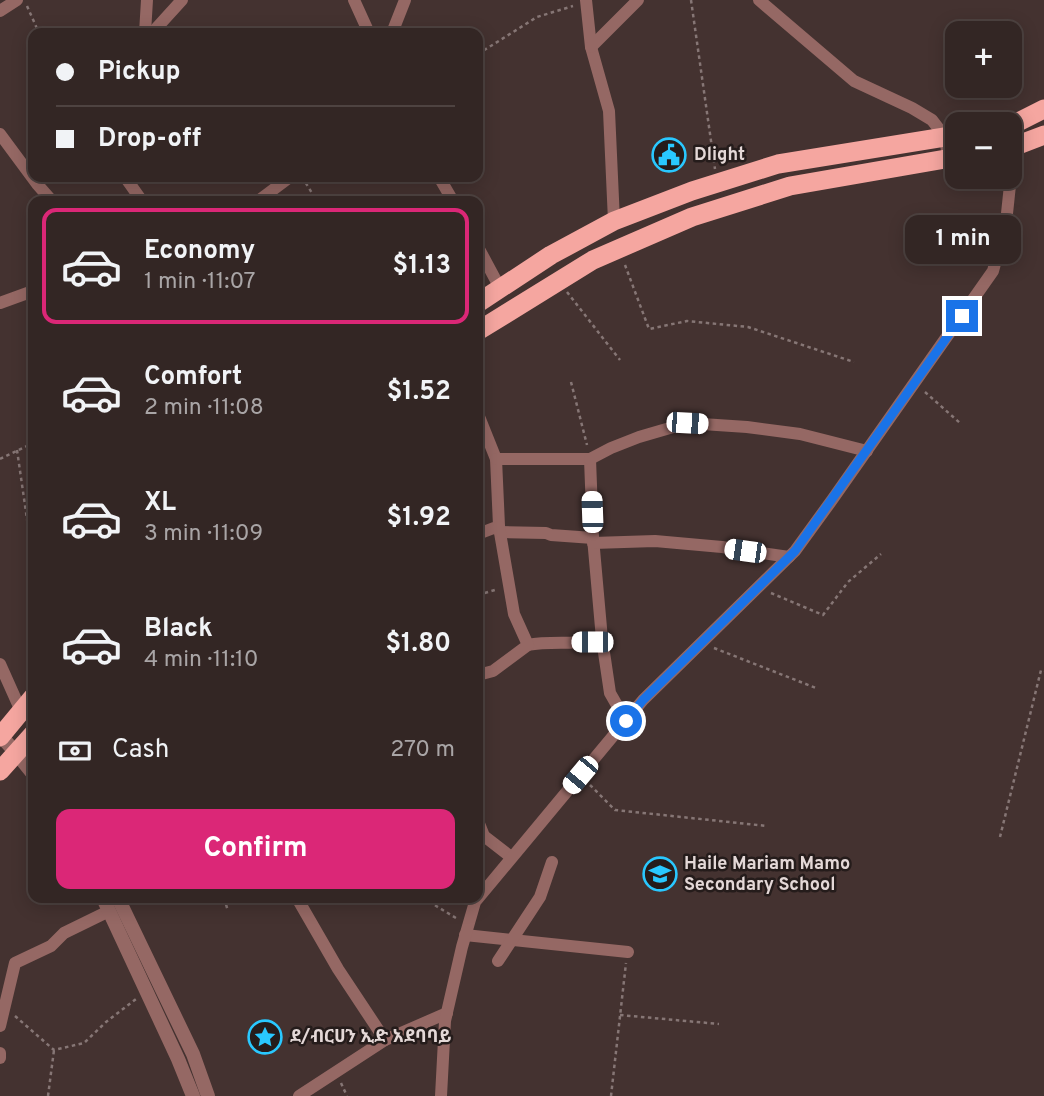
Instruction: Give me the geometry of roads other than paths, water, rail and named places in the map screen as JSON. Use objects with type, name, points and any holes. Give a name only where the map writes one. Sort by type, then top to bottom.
[{"type":"highway","points":[[1022,120],[1044,109]]},
{"type":"highway","points":[[1022,144],[1044,135]]},
{"type":"highway","points":[[483,300],[551,256],[614,221],[717,182],[778,164],[945,137]]},
{"type":"highway","points":[[483,328],[593,260],[692,216],[790,186],[945,158]]},
{"type":"highway","points":[[0,771],[28,743]]},
{"type":"street","points":[[0,11],[16,0]]},
{"type":"street","points":[[145,28],[146,0]]},
{"type":"street","points":[[157,28],[182,0]]},
{"type":"street","points":[[354,0],[367,28]]},
{"type":"street","points":[[393,28],[405,0]]},
{"type":"street","points":[[591,47],[638,0]]},
{"type":"street","points":[[759,0],[854,81],[922,114],[945,131]]},
{"type":"street","points":[[586,1],[591,47],[609,111],[614,221]]},
{"type":"street","points":[[0,134],[28,172]]},
{"type":"street","points":[[36,182],[48,196]]},
{"type":"street","points":[[265,196],[283,182]]},
{"type":"street","points":[[483,892],[643,700],[795,551],[993,271],[1006,223],[1009,189]]},
{"type":"street","points":[[483,256],[500,288]]},
{"type":"street","points":[[0,303],[28,293]]},
{"type":"street","points":[[496,459],[590,459],[639,437],[687,423],[747,426],[800,434],[867,451]]},
{"type":"street","points":[[483,426],[496,459],[500,529],[514,614],[527,645]]},
{"type":"street","points":[[590,459],[593,541],[602,639],[610,693],[626,721]]},
{"type":"street","points":[[483,533],[500,529],[593,541],[655,541],[789,557]]},
{"type":"street","points":[[483,674],[493,671],[527,645],[541,642],[592,642],[602,639]]},
{"type":"street","points":[[0,664],[13,721],[28,743]]},
{"type":"street","points":[[483,834],[511,857]]},
{"type":"street","points":[[498,961],[540,897],[552,862]]},
{"type":"street","points":[[120,903],[193,1054],[208,1096]]},
{"type":"street","points":[[300,903],[338,970],[385,1040]]},
{"type":"street","points":[[441,1096],[447,1013],[475,903]]},
{"type":"street","points":[[0,1026],[15,963],[51,946],[64,933],[106,904],[193,1096]]},
{"type":"street","points":[[467,930],[512,940],[628,952]]},
{"type":"street","points":[[299,1096],[385,1040],[447,1013]]},
{"type":"street","points":[[0,1053],[0,1058]]},
{"type":"place","name":"Dlight","points":[[669,155]]},
{"type":"place","name":"Haile Mariam Mamo Secondary School","points":[[660,874]]},
{"type":"place","name":"ደ/ብርሀን ኢድ አደባባይ","points":[[265,1037]]}]
